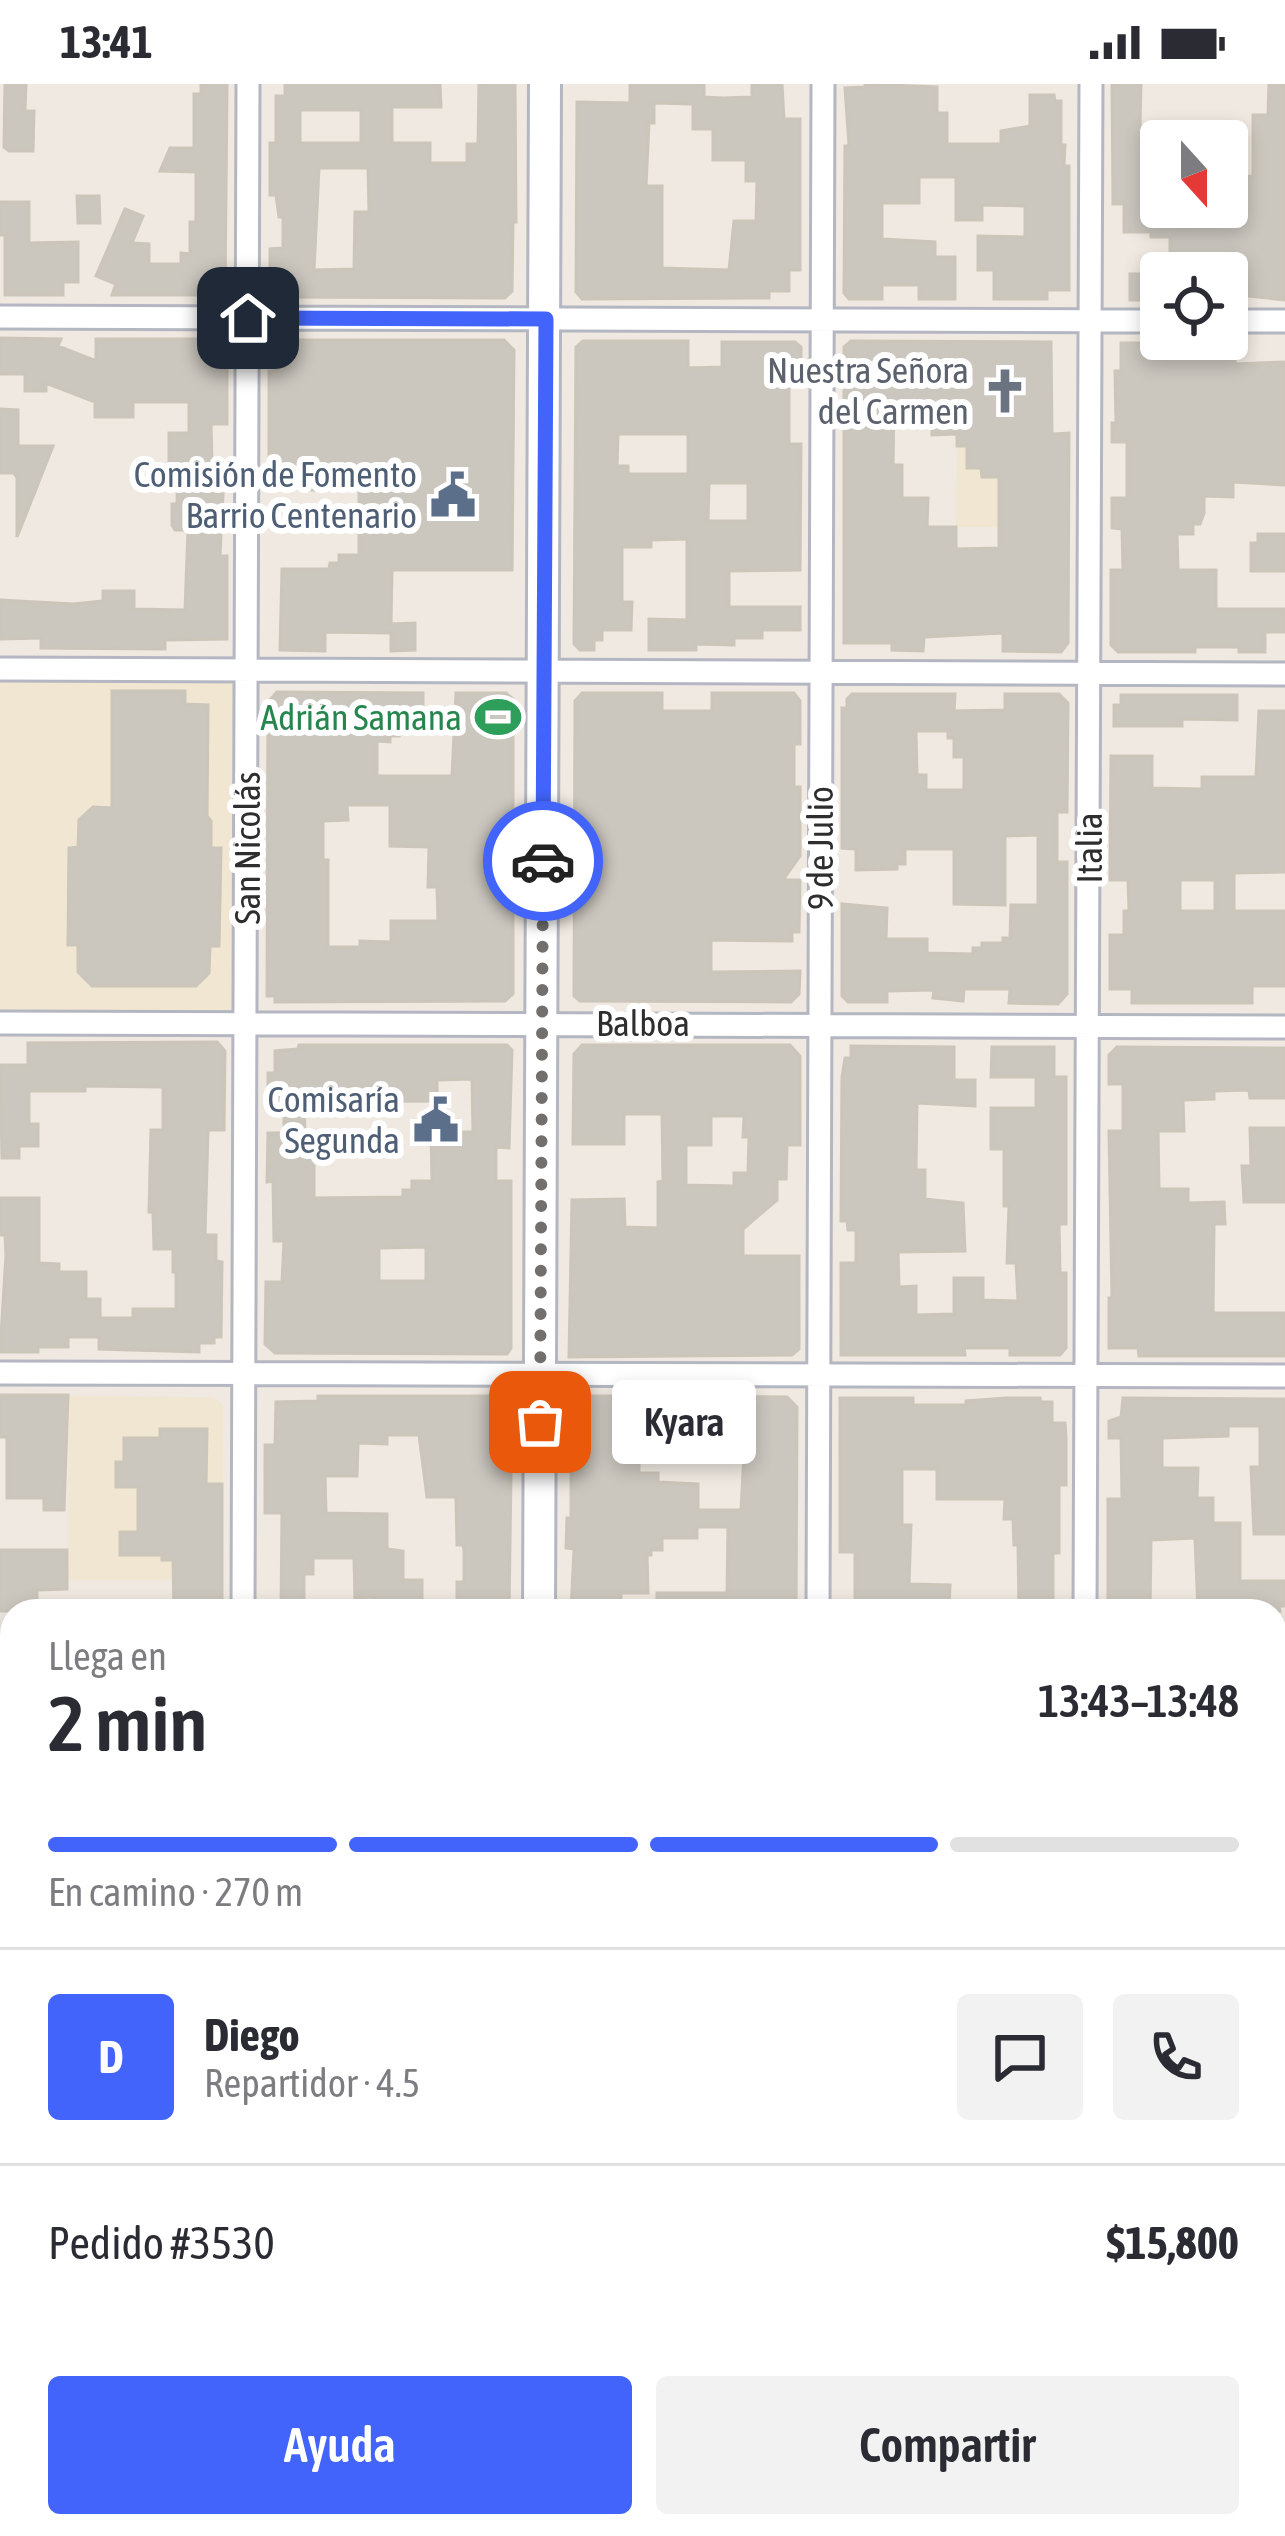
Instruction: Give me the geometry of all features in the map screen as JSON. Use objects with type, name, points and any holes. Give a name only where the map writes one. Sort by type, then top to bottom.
[{"type":"main road","points":[[539,1599],[545,84]]},
{"type":"street","name":"San Nicolás","points":[[243,1599],[248,84]]},
{"type":"street","name":"9 de Julio","points":[[818,1599],[824,84]]},
{"type":"street","name":"Italia","points":[[1085,1599],[1091,84]]},
{"type":"street","points":[[0,317],[1140,321]]},
{"type":"street","points":[[1248,321],[1285,321]]},
{"type":"street","points":[[0,669],[1285,674]]},
{"type":"street","name":"Balboa","points":[[0,1023],[1285,1027]]},
{"type":"street","points":[[0,1373],[1285,1376]]},
{"type":"shaded area","points":[[957,446],[1069,446],[1068,527],[956,527]]},
{"type":"shaded area","points":[[0,669],[247,670],[246,1022],[0,1023]]},
{"type":"shaded area","points":[[69,1396],[213,1397],[223,1405],[222,1580],[68,1580]]},
{"type":"building","points":[[5,84],[26,84],[25,111],[34,111],[33,151],[4,147]]},
{"type":"building","points":[[201,84],[227,84],[225,295],[112,295],[116,284],[96,276],[125,209],[143,216],[132,243],[149,244],[149,264],[181,264],[181,253],[190,254],[190,222],[196,222],[196,172],[160,171],[170,148],[194,148],[194,94],[201,94]]},
{"type":"building","points":[[285,84],[440,84],[441,107],[392,107],[392,143],[430,143],[430,163],[467,163],[467,144],[478,144],[479,84],[515,84],[512,291],[505,298],[286,297],[286,284],[270,285],[270,249],[283,248],[283,217],[279,217],[276,195],[270,195],[270,143],[276,143],[276,96],[285,96]],"holes":[[[300,110],[361,110],[361,143],[300,143]],[[319,168],[368,168],[369,212],[355,212],[354,269],[314,270]]]},
{"type":"building","points":[[630,84],[704,84],[704,97],[723,98],[752,97],[752,84],[782,84],[784,119],[800,119],[800,270],[789,270],[789,291],[769,291],[769,298],[582,299],[576,292],[577,102],[630,103]],"holes":[[[654,103],[693,104],[693,129],[713,129],[713,160],[746,160],[746,181],[757,181],[756,221],[734,221],[729,270],[662,268],[662,186],[646,186],[649,123],[654,123]]]},
{"type":"building","points":[[865,84],[937,87],[937,113],[947,113],[947,144],[1001,144],[1001,131],[1030,126],[1030,95],[1054,95],[1055,101],[1061,101],[1061,145],[1065,145],[1064,166],[1069,166],[1069,290],[1047,290],[1047,299],[994,299],[994,270],[978,270],[978,236],[1025,237],[1025,206],[982,205],[982,220],[956,220],[956,177],[919,177],[919,203],[882,203],[882,239],[935,242],[935,257],[955,257],[955,299],[919,299],[919,285],[882,285],[882,299],[849,299],[844,293],[845,146],[849,146],[845,88]]},
{"type":"building","points":[[1112,84],[1141,84],[1140,228],[1248,228],[1253,115],[1268,115],[1269,84],[1285,84],[1285,300],[1248,296],[1248,252],[1170,252],[1170,237],[1124,232],[1124,204],[1113,204]]},
{"type":"building","points":[[77,196],[99,196],[100,223],[78,223]]},
{"type":"building","points":[[0,202],[29,202],[29,243],[78,242],[78,282],[63,282],[63,295],[5,295]]},
{"type":"building","points":[[1130,274],[1140,274],[1140,300],[1130,300]]},
{"type":"building","points":[[0,338],[61,339],[58,346],[96,361],[96,339],[210,339],[210,358],[227,358],[227,424],[211,424],[212,464],[220,464],[223,494],[220,556],[227,556],[227,639],[165,640],[165,649],[41,648],[41,638],[0,639],[0,600],[73,604],[103,601],[103,591],[134,591],[134,609],[185,610],[188,530],[175,530],[172,525],[178,464],[169,464],[169,433],[189,433],[189,402],[133,402],[133,417],[95,417],[95,402],[46,383],[46,391],[25,391],[25,374],[0,374]]},
{"type":"building","points":[[276,340],[504,340],[514,350],[512,570],[392,570],[391,624],[415,623],[415,650],[391,651],[391,633],[325,632],[325,651],[280,650],[282,569],[329,569],[330,563],[339,563],[339,555],[359,555],[359,490],[303,490],[303,464],[269,464],[269,371],[276,371]]},
{"type":"building","points":[[583,341],[688,341],[688,368],[722,367],[722,342],[795,342],[801,347],[801,382],[789,382],[789,444],[801,444],[800,570],[729,571],[729,607],[800,607],[800,630],[762,630],[762,638],[734,638],[734,645],[649,650],[649,619],[687,620],[687,539],[651,540],[651,547],[622,547],[622,602],[632,602],[631,630],[602,630],[602,640],[594,640],[594,650],[580,650],[574,644],[576,347]],"holes":[[[618,434],[688,434],[688,474],[628,474],[628,466],[617,466]],[[709,483],[748,483],[748,521],[708,521]]]},
{"type":"building","points":[[851,341],[1051,342],[1052,434],[1069,433],[1068,643],[1061,652],[1003,651],[1003,633],[924,637],[923,651],[892,650],[892,643],[844,643],[844,347]],"holes":[[[894,406],[931,406],[932,435],[957,434],[957,446],[967,446],[967,468],[981,468],[982,477],[999,477],[999,548],[956,549],[956,527],[927,527],[928,498],[902,498],[902,465],[893,465]]]},
{"type":"building","points":[[1121,343],[1140,343],[1140,360],[1285,362],[1285,485],[1233,482],[1233,497],[1204,496],[1204,513],[1200,524],[1193,524],[1193,534],[1177,534],[1178,570],[1216,570],[1216,609],[1285,609],[1285,632],[1265,632],[1265,652],[1195,647],[1195,652],[1118,652],[1111,645],[1111,570],[1123,570],[1122,529],[1112,528],[1112,498],[1127,498],[1127,442],[1112,442],[1115,371],[1121,371]]},
{"type":"building","points":[[0,409],[18,410],[18,446],[53,446],[17,537],[17,478],[14,473],[0,473]]},
{"type":"building","points":[[1258,534],[1285,534],[1285,571],[1251,571],[1251,543],[1258,543]]},
{"type":"building","points":[[112,691],[185,691],[185,704],[208,705],[207,816],[211,848],[221,848],[219,946],[210,946],[209,973],[196,986],[92,986],[78,972],[78,945],[68,945],[69,848],[78,847],[79,820],[93,807],[112,808]]},
{"type":"building","points":[[277,692],[423,693],[418,730],[399,731],[399,736],[390,736],[390,742],[377,741],[377,776],[452,776],[456,693],[506,693],[513,699],[513,994],[505,1001],[275,1002],[275,996],[267,996],[268,702]],"holes":[[[347,805],[390,805],[390,846],[429,847],[428,887],[437,887],[438,921],[391,921],[391,942],[328,947],[323,821],[348,820]]]},
{"type":"building","points":[[582,693],[662,693],[662,711],[712,711],[712,693],[794,693],[800,701],[794,787],[800,787],[800,856],[783,880],[800,880],[799,932],[792,932],[792,941],[711,940],[711,972],[800,971],[799,994],[791,1002],[580,1001],[574,996],[575,701]]},
{"type":"building","points":[[852,694],[955,694],[954,711],[1005,710],[1005,694],[1059,694],[1068,703],[1067,812],[1057,812],[1057,862],[1067,862],[1067,994],[1058,1004],[1009,1003],[1010,989],[964,989],[963,1001],[933,998],[934,990],[887,991],[887,1002],[848,1002],[842,996],[842,904],[887,908],[886,939],[927,939],[927,953],[973,954],[973,948],[982,948],[982,943],[1003,943],[1003,938],[1010,938],[1011,905],[1038,905],[1038,835],[1005,836],[1005,905],[954,904],[954,849],[905,849],[905,864],[897,864],[897,869],[856,870],[856,849],[842,848],[842,708],[847,708]],"holes":[[[916,731],[948,731],[948,738],[954,738],[954,757],[964,757],[964,790],[926,790],[926,775],[917,775]]]},
{"type":"building","points":[[1121,695],[1237,695],[1237,720],[1182,719],[1182,726],[1114,726],[1114,705],[1121,705]]},
{"type":"building","points":[[1259,711],[1285,711],[1285,872],[1234,873],[1234,911],[1285,911],[1285,986],[1252,986],[1252,1003],[1132,1003],[1132,989],[1110,989],[1110,935],[1124,935],[1124,911],[1129,911],[1128,880],[1110,880],[1111,756],[1152,756],[1152,788],[1202,789],[1202,777],[1256,777]],"holes":[[[1180,880],[1215,880],[1215,911],[1180,911]]]},
{"type":"building","points":[[217,1042],[225,1051],[224,1130],[208,1130],[205,1235],[216,1235],[216,1261],[222,1262],[221,1337],[214,1337],[214,1343],[199,1343],[199,1352],[99,1349],[99,1337],[68,1337],[68,1347],[0,1352],[6,1255],[5,1235],[0,1235],[0,1198],[39,1198],[39,1263],[59,1264],[59,1272],[86,1272],[86,1299],[100,1299],[100,1318],[133,1318],[133,1309],[176,1309],[176,1272],[173,1249],[154,1249],[153,1212],[149,1212],[151,1130],[163,1130],[163,1087],[29,1091],[29,1124],[38,1124],[38,1146],[19,1146],[19,1158],[2,1158],[0,1065],[28,1065],[28,1043]]},
{"type":"building","points":[[299,1045],[507,1045],[512,1050],[509,1148],[496,1147],[496,1181],[511,1181],[511,1348],[507,1354],[275,1353],[265,1344],[266,1282],[282,1282],[284,1241],[274,1241],[273,1181],[267,1182],[268,1133],[284,1133],[284,1101],[268,1101],[268,1073],[275,1073],[275,1051],[298,1049]],"holes":[[[472,1079],[473,1132],[431,1132],[432,1181],[412,1181],[412,1190],[403,1190],[403,1197],[314,1198],[314,1132],[305,1132],[304,1102],[437,1101],[437,1080]],[[426,1247],[426,1281],[379,1281],[379,1248]]]},
{"type":"building","points":[[582,1045],[790,1045],[800,1056],[800,1145],[787,1145],[786,1179],[777,1179],[777,1200],[743,1229],[743,1256],[799,1256],[799,1349],[792,1355],[569,1357],[572,1200],[624,1199],[625,1227],[658,1228],[658,1182],[663,1181],[662,1114],[624,1114],[624,1144],[573,1144],[574,1054]],"holes":[[[711,1116],[744,1116],[748,1173],[734,1173],[734,1186],[686,1185],[686,1145],[711,1145]]]},
{"type":"building","points":[[851,1046],[954,1047],[954,1080],[975,1080],[975,1106],[917,1103],[916,1170],[925,1170],[925,1199],[963,1203],[965,1251],[898,1252],[899,1287],[916,1286],[916,1315],[954,1314],[954,1278],[983,1278],[983,1300],[1018,1301],[1016,1263],[1007,1263],[1004,1149],[991,1149],[991,1108],[1036,1108],[1036,1077],[991,1077],[992,1047],[1054,1047],[1054,1077],[1066,1077],[1066,1224],[1059,1224],[1060,1273],[1066,1273],[1066,1348],[1060,1355],[1010,1355],[1010,1348],[964,1348],[965,1355],[841,1355],[841,1263],[856,1263],[856,1230],[848,1230],[847,1221],[841,1221],[842,1077]]},
{"type":"building","points":[[1117,1047],[1285,1048],[1285,1098],[1250,1098],[1249,1090],[1214,1091],[1214,1099],[1183,1100],[1184,1131],[1158,1131],[1159,1189],[1188,1189],[1188,1203],[1224,1202],[1225,1224],[1214,1224],[1213,1313],[1285,1313],[1285,1356],[1139,1356],[1138,1348],[1109,1348],[1109,1131],[1123,1131],[1123,1084],[1109,1084],[1109,1055]]},
{"type":"building","points":[[1250,1128],[1285,1128],[1285,1202],[1244,1202],[1242,1166],[1251,1166]]},
{"type":"building","points":[[0,1395],[68,1395],[64,1510],[44,1510],[44,1498],[7,1498],[7,1437],[0,1437]]},
{"type":"building","points":[[318,1396],[505,1396],[512,1404],[509,1599],[457,1599],[457,1582],[464,1582],[464,1551],[463,1545],[457,1545],[456,1497],[427,1497],[419,1435],[387,1435],[387,1444],[358,1443],[357,1476],[325,1476],[326,1513],[387,1514],[387,1549],[403,1551],[403,1580],[422,1580],[422,1599],[355,1598],[354,1558],[313,1558],[313,1574],[304,1574],[304,1599],[281,1599],[282,1513],[265,1513],[265,1445],[275,1445],[276,1402],[318,1401]]},
{"type":"building","points":[[571,1396],[622,1396],[623,1426],[639,1426],[639,1473],[658,1473],[658,1482],[698,1484],[698,1510],[741,1510],[744,1454],[711,1454],[711,1432],[657,1431],[657,1396],[787,1397],[797,1407],[796,1599],[657,1599],[657,1593],[727,1593],[728,1527],[697,1527],[697,1538],[662,1538],[662,1550],[647,1555],[648,1593],[621,1593],[621,1599],[572,1599],[574,1549],[566,1548],[567,1518],[571,1518]]},
{"type":"building","points":[[840,1398],[913,1398],[913,1405],[966,1405],[966,1401],[1007,1398],[1052,1402],[1052,1423],[1065,1423],[1066,1437],[1066,1485],[1059,1485],[1053,1599],[1019,1599],[1018,1545],[1014,1545],[1013,1519],[1004,1519],[1005,1499],[937,1499],[937,1469],[902,1469],[902,1525],[911,1525],[909,1584],[950,1585],[949,1599],[855,1599],[855,1552],[840,1552]]},
{"type":"building","points":[[1123,1398],[1285,1399],[1285,1534],[1254,1534],[1251,1467],[1260,1467],[1260,1426],[1228,1426],[1228,1436],[1162,1438],[1162,1468],[1198,1468],[1197,1498],[1213,1498],[1213,1523],[1240,1523],[1240,1581],[1285,1581],[1285,1599],[1198,1599],[1195,1538],[1151,1540],[1150,1599],[1108,1599],[1108,1499],[1122,1499],[1121,1438],[1109,1438],[1109,1421],[1121,1417]]},
{"type":"building","points":[[160,1429],[207,1429],[206,1484],[222,1484],[222,1599],[174,1599],[173,1560],[162,1560],[162,1555],[120,1555],[120,1532],[138,1532],[138,1487],[116,1487],[116,1462],[124,1462],[124,1438],[160,1438]]},
{"type":"building","points":[[0,1550],[67,1550],[67,1589],[37,1590],[37,1599],[0,1599]]},
{"type":"way so far","points":[[540,1422],[543,861]]},
{"type":"place","name":"Nuestra Señora del Carmen","points":[[1005,391]]},
{"type":"place","name":"Comisión de Fomento Barrio Centenario","points":[[453,495]]},
{"type":"place","name":"Adrián Samana","points":[[498,717]]},
{"type":"place","name":"Comisaría Segunda","points":[[436,1120]]},
{"type":"place","name":"Kyara","points":[[540,1422]]},
{"type":"route","points":[[248,318],[546,319],[543,861]]}]
